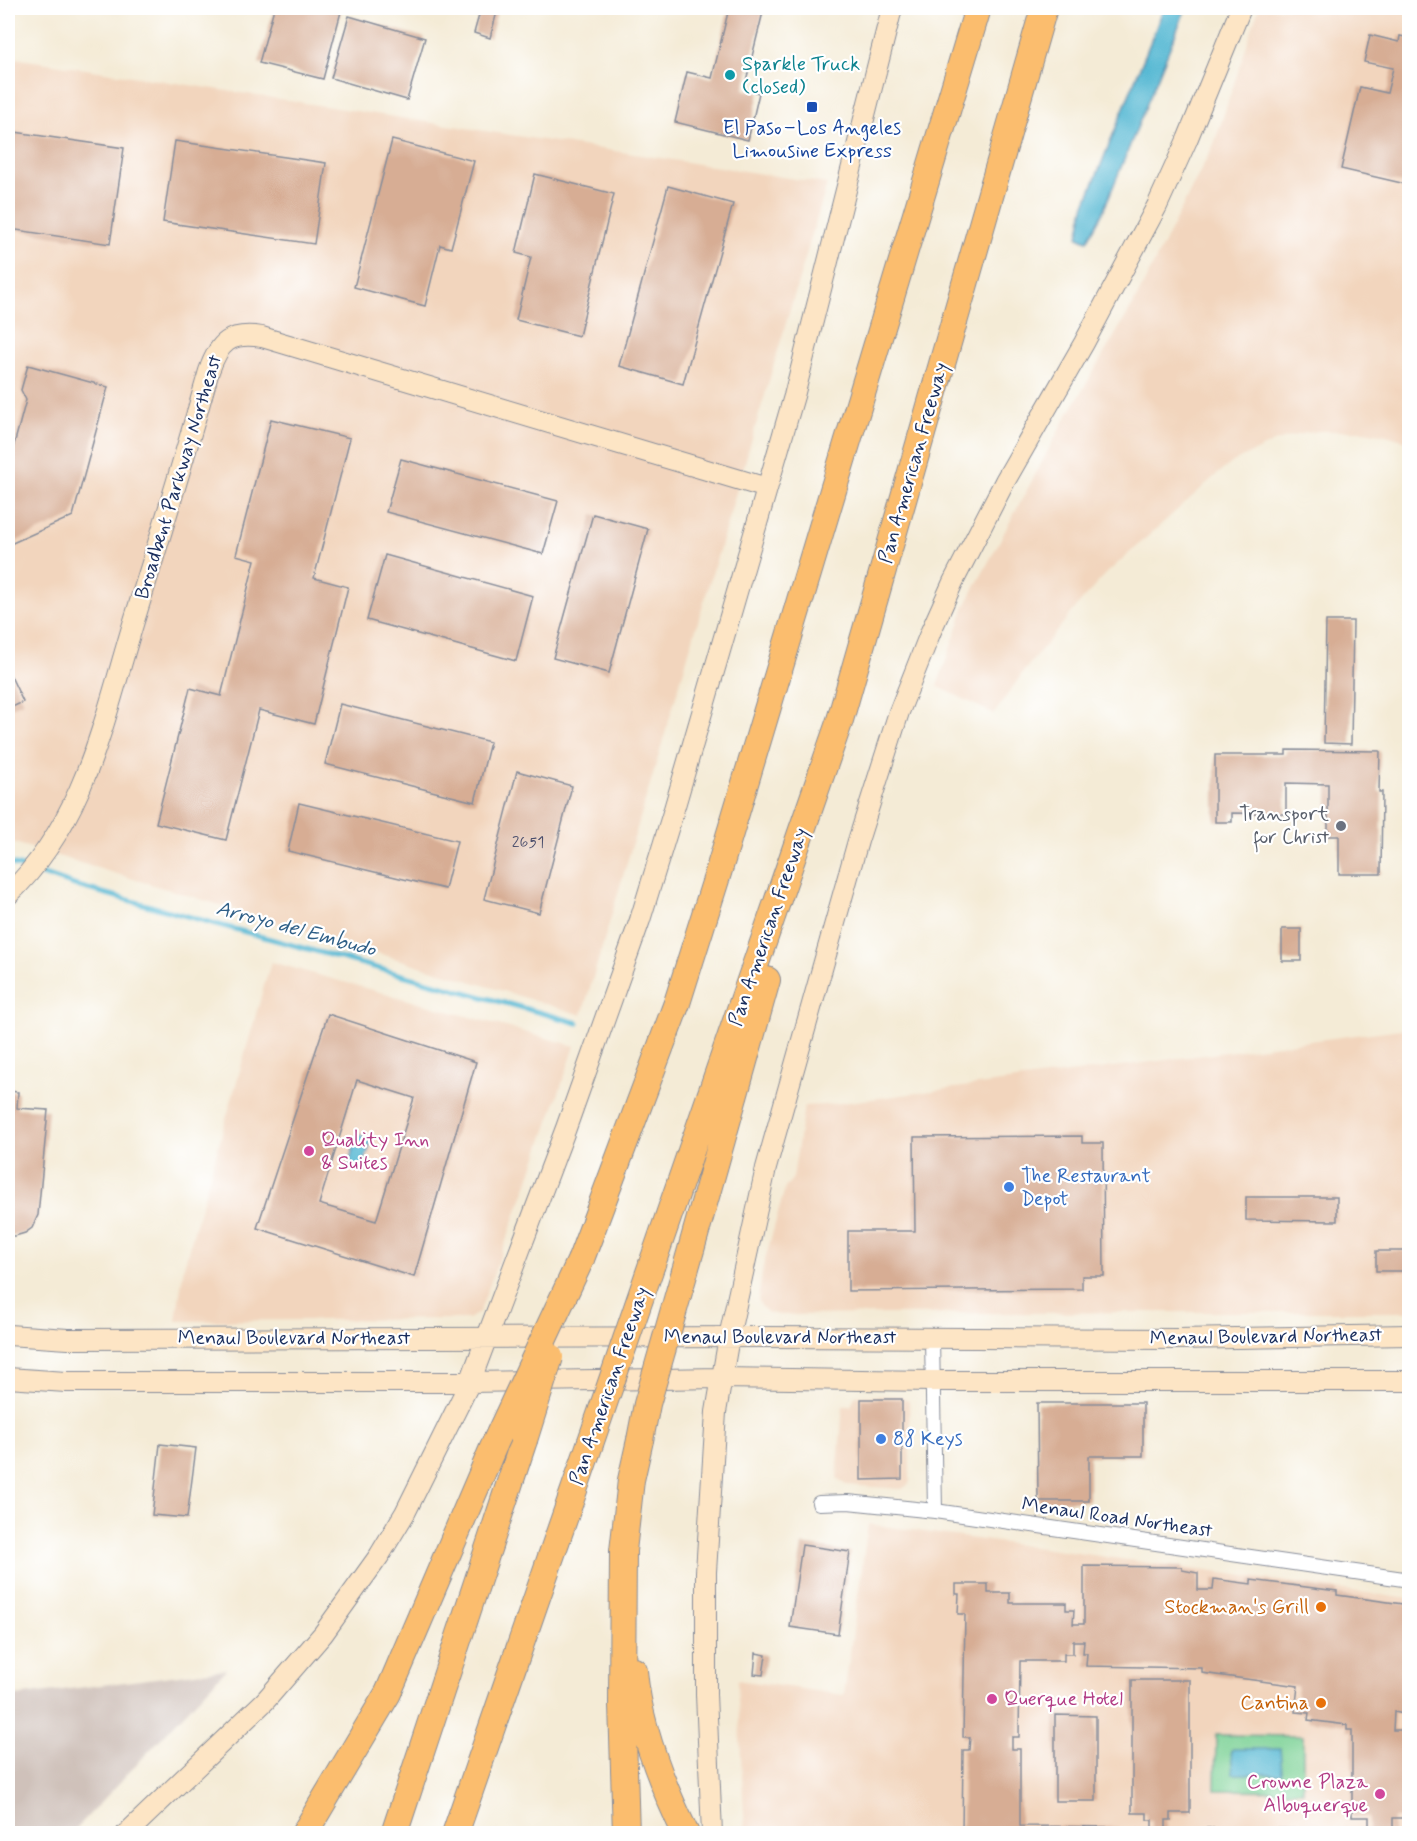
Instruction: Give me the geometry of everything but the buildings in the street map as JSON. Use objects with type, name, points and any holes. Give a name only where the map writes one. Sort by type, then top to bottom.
[{"type":"highway","points":[[394,1833],[524,1440],[581,1259],[676,1003],[715,884],[978,8]]},
{"type":"highway","name":"Pan American Freeway","points":[[455,1833],[840,720],[1044,8]]},
{"type":"highway","points":[[626,1833],[622,1704],[623,1551],[628,1502],[647,1404],[840,720]]},
{"type":"highway","points":[[304,1833],[388,1694],[495,1443],[581,1259]]},
{"type":"highway","points":[[623,1551],[635,1677],[645,1727],[666,1793],[686,1833]]},
{"type":"main road","points":[[126,1833],[265,1701],[337,1617],[405,1513],[470,1382],[566,1128],[640,920],[706,701],[819,301],[892,8]]},
{"type":"main road","points":[[712,1833],[706,1694],[706,1572],[716,1412],[721,1378],[766,1168],[858,841],[899,712],[953,582],[1005,481],[1084,343],[1156,206],[1188,140],[1241,8]]},
{"type":"main road","name":"Broadbent Parkway Northeast","points":[[8,895],[32,871],[50,845],[68,816],[82,786],[104,723],[209,371],[215,354],[230,339],[244,335],[262,337],[767,488]]},
{"type":"main road","name":"Menaul Boulevard Northeast","points":[[8,1335],[68,1339],[729,1337],[1177,1340],[1410,1335]]},
{"type":"main road","name":"Menaul Boulevard Northeast","points":[[8,1378],[66,1382],[470,1382],[721,1378],[932,1381],[1410,1381]]},
{"type":"street","points":[[932,1338],[935,1511]]},
{"type":"street","name":"Menaul Road Northeast","points":[[819,1503],[848,1502],[935,1511],[1410,1580]]},
{"type":"shaded area","points":[[1259,8],[1409,8],[1409,442],[1364,431],[1318,431],[1274,442],[1233,462],[1107,573],[1024,671],[994,714],[937,686],[965,606],[1060,428],[1134,303],[1214,144]]},
{"type":"shaded area","points":[[8,57],[827,184],[582,1015],[8,841]]},
{"type":"shaded area","points":[[271,962],[575,1046],[479,1313],[468,1319],[176,1321],[184,1266]]},
{"type":"shaded area","points":[[1409,1028],[1409,1312],[780,1315],[768,1313],[758,1299],[763,1267],[785,1188],[793,1178],[804,1106],[826,1105]]},
{"type":"shaded area","points":[[855,1396],[900,1396],[909,1401],[910,1480],[909,1484],[902,1489],[846,1485],[837,1478],[843,1406],[851,1406]]},
{"type":"shaded area","points":[[868,1524],[1409,1599],[1409,1833],[745,1833],[737,1680],[844,1695]]},
{"type":"shaded area","points":[[226,1669],[72,1833],[8,1833],[8,1697]]},
{"type":"green space","points":[[1216,1735],[1303,1736],[1303,1791],[1215,1790]]},
{"type":"water","points":[[1164,8],[1186,8],[1102,214],[1087,241],[1078,237],[1084,207]]},
{"type":"water","points":[[361,1135],[369,1138],[371,1142],[363,1167],[359,1170],[351,1167],[349,1163],[356,1138]]},
{"type":"water","points":[[1233,1749],[1280,1749],[1282,1772],[1280,1774],[1233,1774],[1231,1751]]},
{"type":"waterway","name":"Arroyo del Embudo","points":[[8,863],[25,868]]},
{"type":"waterway","name":"Arroyo del Embudo","points":[[36,872],[77,886],[578,1023]]},
{"type":"place","name":"Sparkle Truck (closed)","points":[[730,75]]},
{"type":"place","name":"El Paso–Los Angeles Limousine Express","points":[[812,107]]},
{"type":"place","name":"Transport for Christ","points":[[1341,826]]},
{"type":"place","name":"Quality Inn & Suites","points":[[309,1151]]},
{"type":"place","name":"The Restaurant Depot","points":[[1009,1187]]},
{"type":"place","name":"88 Keys","points":[[881,1439]]},
{"type":"place","name":"Stockman's Grill","points":[[1321,1607]]},
{"type":"place","name":"Querque Hotel","points":[[992,1699]]},
{"type":"place","name":"Cantina","points":[[1321,1703]]},
{"type":"place","name":"Crowne Plaza Albuquerque","points":[[1380,1794]]}]
